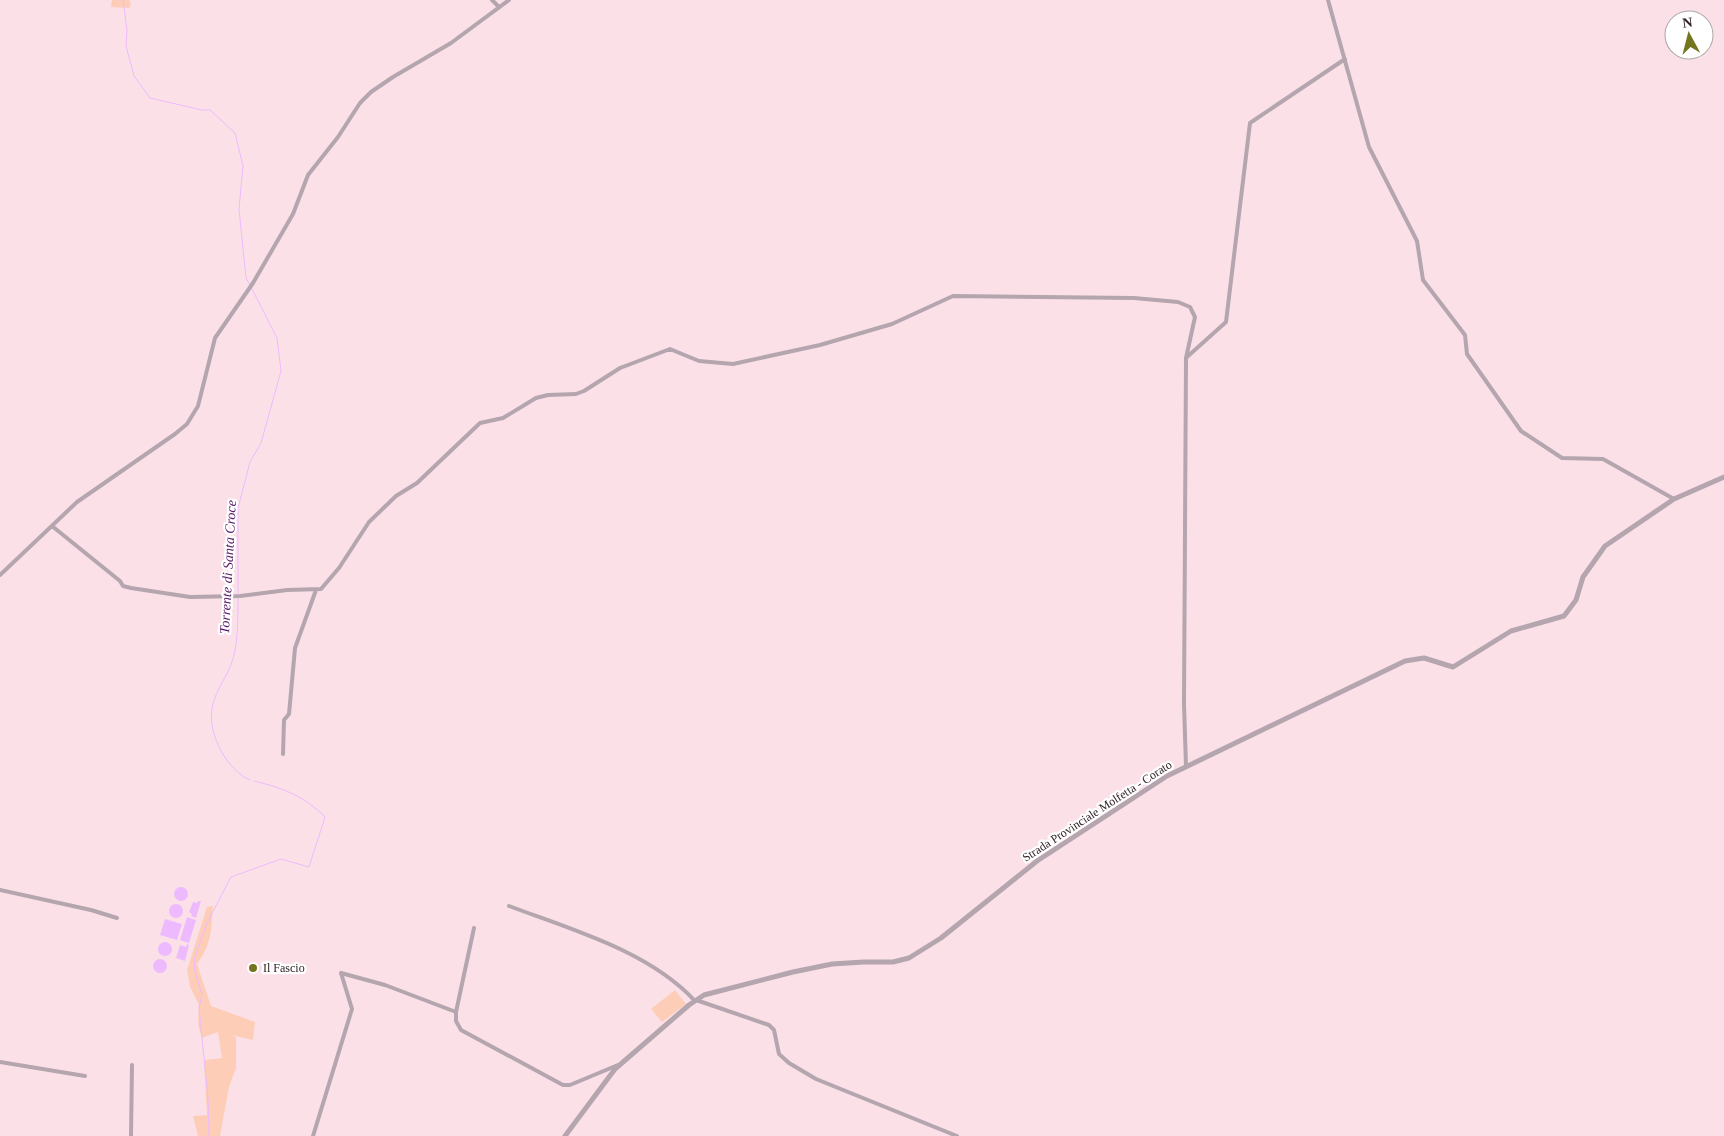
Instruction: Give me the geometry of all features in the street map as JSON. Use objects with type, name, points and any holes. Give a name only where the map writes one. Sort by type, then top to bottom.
[{"type":"street","points":[[492,0],[499,7]]},
{"type":"street","points":[[0,575],[77,502],[187,424],[198,406],[215,338],[253,283],[293,214],[308,175],[338,137],[360,103],[371,92],[451,43],[509,0]]},
{"type":"street","points":[[1328,0],[1369,147],[1417,241],[1423,280],[1465,335],[1467,354],[1521,431],[1562,458],[1603,459],[1674,499]]},
{"type":"street","points":[[1186,358],[1226,322],[1250,124],[1345,59]]},
{"type":"street","points":[[52,526],[120,581],[122,586],[190,597],[238,596],[287,590],[316,590],[321,589],[339,568],[369,522],[396,496],[417,483],[480,423],[503,418],[536,398],[548,394],[576,394],[584,391],[620,368],[670,348],[699,361],[733,364],[820,345],[892,324],[953,296],[1134,298],[1178,302],[1190,307],[1195,317],[1186,358],[1184,684],[1186,766]]},
{"type":"street","name":"Strada Provinciale Molfetta - Corato","points":[[565,1136],[620,1064],[696,1001],[712,992],[793,972],[851,962],[893,962],[914,955],[941,938],[1037,860],[1167,776],[1186,766],[1405,661],[1424,658],[1453,667],[1511,631],[1564,616],[1576,600],[1583,577],[1605,546],[1674,499],[1724,477]]},
{"type":"street","points":[[283,754],[284,720],[289,714],[296,648],[316,590]]},
{"type":"street","points":[[0,890],[91,910],[117,918]]},
{"type":"street","points":[[508,906],[580,934],[648,964],[685,990],[696,1001],[769,1025],[774,1030],[779,1054],[789,1063],[816,1079],[957,1136]]},
{"type":"street","points":[[474,928],[456,1012],[456,1021],[461,1030],[563,1085],[570,1085],[620,1064]]},
{"type":"street","points":[[313,1136],[352,1009],[341,973],[385,985],[456,1012]]},
{"type":"street","points":[[0,1062],[85,1076]]},
{"type":"street","points":[[131,1136],[132,1066]]},
{"type":"shaded area","points":[[112,0],[129,0],[131,3],[129,8],[111,7]]},
{"type":"shaded area","points":[[178,887],[184,887],[188,894],[184,901],[178,901],[174,897],[174,891]]},
{"type":"shaded area","points":[[201,901],[196,918],[191,916],[192,914],[189,912],[193,902],[197,903]]},
{"type":"shaded area","points":[[173,904],[179,904],[183,911],[179,918],[173,918],[169,914],[169,908]]},
{"type":"shaded area","points":[[213,906],[208,943],[197,964],[211,1006],[255,1022],[253,1040],[226,1034],[236,1037],[236,1068],[229,1087],[220,1136],[198,1136],[193,1116],[207,1115],[204,1060],[222,1058],[218,1032],[202,1038],[198,1025],[199,1005],[190,987],[187,970],[207,907]]},
{"type":"shaded area","points":[[187,917],[196,920],[189,943],[180,940]]},
{"type":"shaded area","points":[[165,919],[182,924],[177,940],[160,935]]},
{"type":"shaded area","points":[[162,942],[168,942],[172,949],[168,956],[162,956],[158,952],[158,946]]},
{"type":"shaded area","points":[[187,944],[189,945],[185,961],[176,958],[180,945],[186,947]]},
{"type":"shaded area","points":[[157,959],[163,959],[167,966],[163,973],[157,973],[153,969],[153,963]]},
{"type":"shaded area","points":[[675,990],[686,1004],[662,1022],[651,1009]]},
{"type":"waterway","name":"Torrente di Santa Croce","points":[[123,0],[127,30],[126,46],[134,76],[150,98],[202,110],[210,110],[235,133],[243,166],[239,209],[246,278],[250,285]]},
{"type":"waterway","name":"Torrente di Santa Croce","points":[[238,594],[238,508],[250,462],[261,443],[281,371],[277,338],[252,289]]},
{"type":"waterway","name":"Torrente di Santa Croce","points":[[238,598],[235,652],[231,665],[215,696],[212,719],[216,740],[227,760],[250,780]]},
{"type":"waterway","name":"Torrente di Santa Croce","points":[[209,1136],[208,1098],[199,1008],[202,994],[195,972],[194,959],[207,923],[231,877],[281,859],[309,867],[325,817],[301,798],[254,781]]},
{"type":"place","name":"Il Fascio","points":[[253,968]]}]
